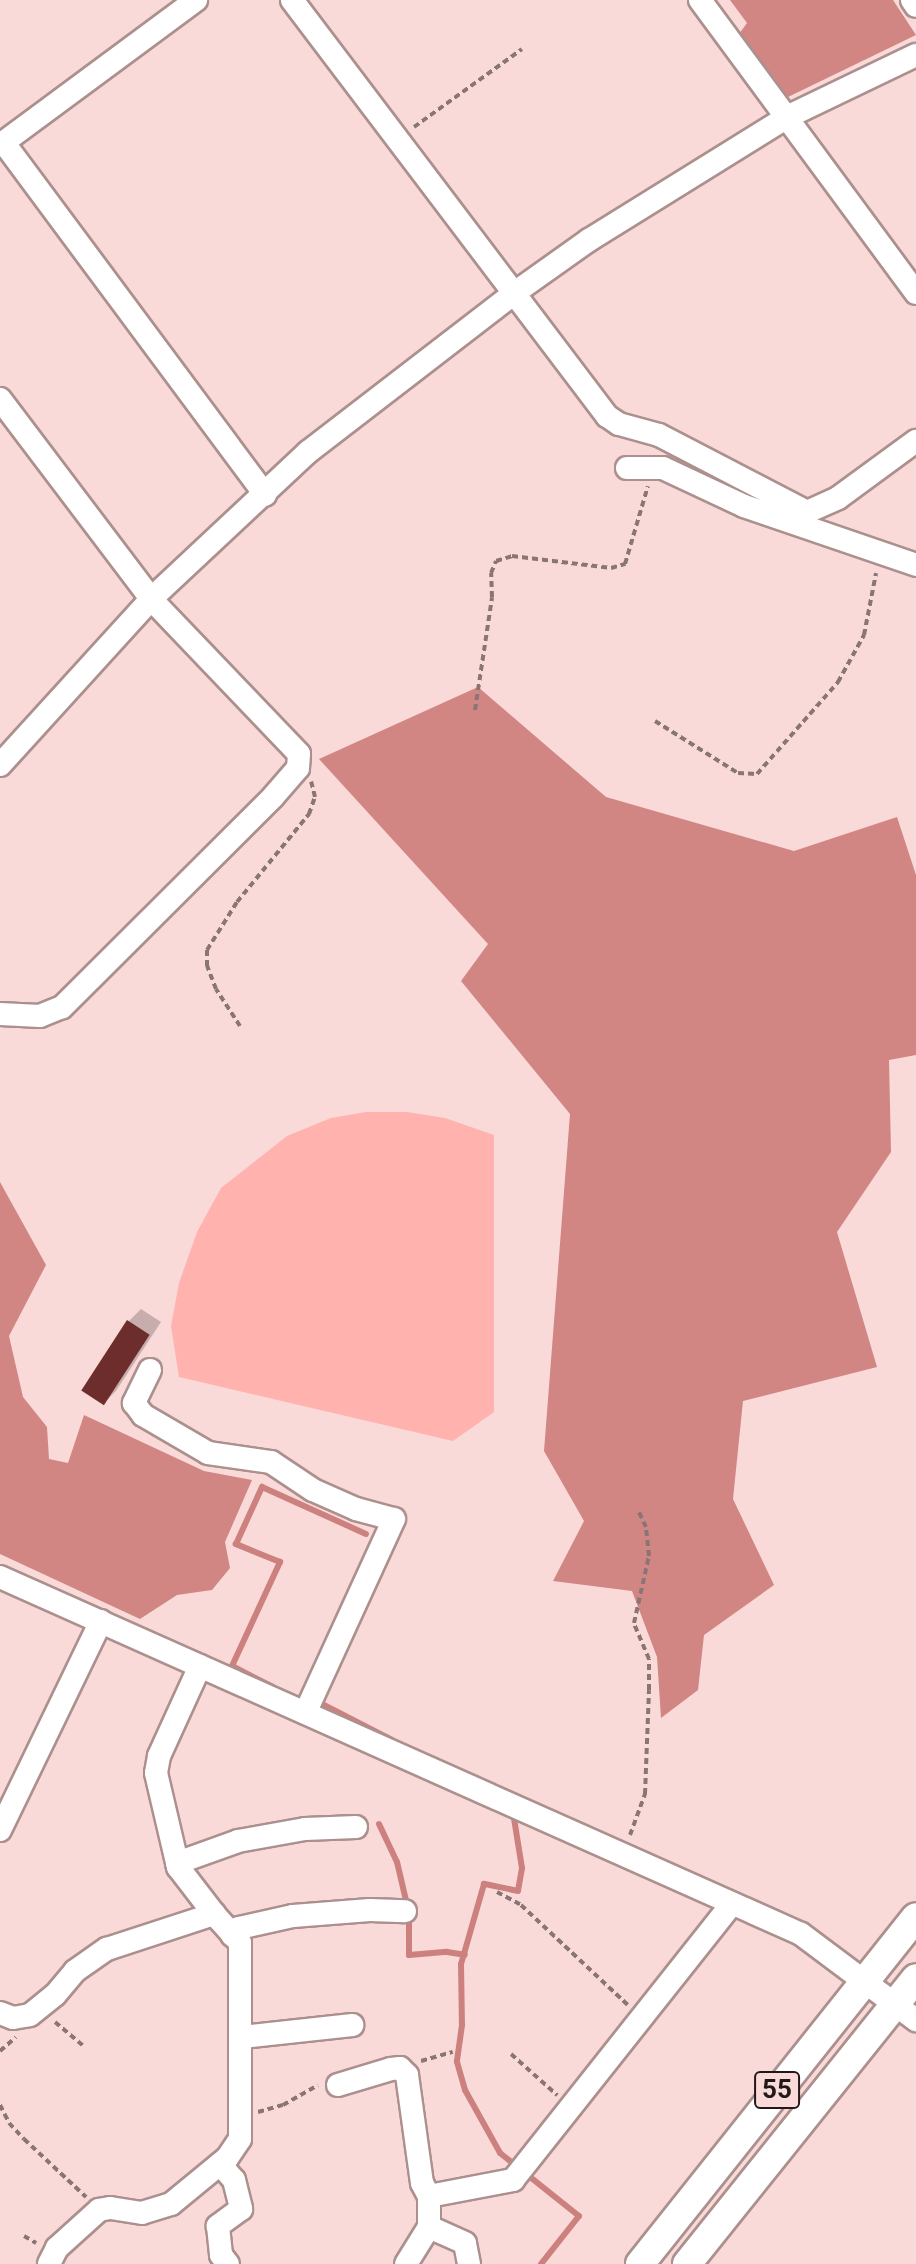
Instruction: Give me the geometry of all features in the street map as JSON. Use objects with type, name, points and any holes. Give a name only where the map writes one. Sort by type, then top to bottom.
[{"type":"main road","name":"55","points":[[640,2264],[916,1917]]},
{"type":"main road","name":"55","points":[[687,2264],[906,2012],[916,1978]]},
{"type":"street","points":[[196,0],[2,144],[265,495]]},
{"type":"street","points":[[292,0],[607,416],[619,424],[659,435],[807,512],[838,498],[916,441]]},
{"type":"street","points":[[700,0],[916,293]]},
{"type":"street","points":[[912,0],[916,6]]},
{"type":"street","points":[[0,765],[151,599],[308,452],[513,294],[589,240],[787,117],[916,55]]},
{"type":"street","points":[[0,399],[151,599],[294,745],[299,754],[298,768],[62,1007],[40,1016],[0,1014]]},
{"type":"street","points":[[627,468],[663,468],[744,506],[916,565]]},
{"type":"street","points":[[150,1370],[134,1403],[143,1415],[208,1453],[271,1462],[313,1490],[356,1509],[394,1519],[305,1713]]},
{"type":"street","points":[[0,1577],[801,1934],[906,2012]]},
{"type":"street","points":[[0,1830],[101,1621]]},
{"type":"street","points":[[49,2264],[57,2248],[99,2210],[158,2210],[220,2164],[240,2139],[240,1943],[189,1885],[177,1863],[156,1773],[159,1756],[200,1666]]},
{"type":"street","points":[[177,1863],[238,1841],[305,1829],[356,1827]]},
{"type":"street","points":[[429,2196],[513,2180],[731,1905]]},
{"type":"street","points":[[232,1935],[239,1928],[293,1916],[370,1910],[405,1911]]},
{"type":"street","points":[[0,2013],[20,2018],[40,2008],[75,1971],[107,1949],[214,1914]]},
{"type":"street","points":[[242,2037],[352,2025]]},
{"type":"street","points":[[338,2085],[391,2069],[407,2075],[422,2183],[429,2196],[429,2227],[406,2264]]},
{"type":"street","points":[[220,2164],[234,2180],[241,2209],[218,2226],[221,2255],[228,2264]]},
{"type":"street","points":[[429,2227],[465,2243],[469,2264]]},
{"type":"path","points":[[397,139],[522,49]]},
{"type":"path","points":[[475,710],[492,597],[491,573],[496,561],[512,556],[611,568],[625,564],[633,546],[651,469]]},
{"type":"path","points":[[655,721],[738,773],[757,774],[838,682],[864,635],[880,555]]},
{"type":"path","points":[[240,1026],[216,989],[207,966],[207,950],[237,902],[309,814],[315,797],[312,783],[298,768]]},
{"type":"path","points":[[623,1856],[645,1794],[649,1659],[634,1623],[649,1556],[646,1527],[638,1510]]},
{"type":"path","points":[[497,1892],[521,1905],[641,2017]]},
{"type":"path","points":[[40,2008],[84,2046]]},
{"type":"path","points":[[403,2071],[410,2064],[453,2052]]},
{"type":"path","points":[[511,2054],[569,2106]]},
{"type":"path","points":[[240,2117],[283,2105],[335,2079],[338,2085]]},
{"type":"path","points":[[0,2105],[9,2123],[24,2139],[99,2210]]},
{"type":"shaded area","points":[[730,0],[893,0],[916,35],[788,97],[739,34],[747,23]]},
{"type":"shaded area","points":[[478,687],[606,797],[794,851],[897,817],[916,875],[916,1055],[889,1060],[891,1152],[837,1232],[877,1367],[743,1401],[733,1499],[774,1585],[704,1635],[698,1690],[661,1718],[657,1657],[632,1591],[553,1581],[584,1521],[544,1451],[570,1114],[461,981],[488,944],[319,759]]},
{"type":"shaded area","points":[[366,1112],[407,1112],[445,1118],[494,1135],[494,1412],[453,1441],[179,1377],[171,1326],[179,1283],[197,1232],[221,1188],[287,1136],[331,1118]]},
{"type":"shaded area","points":[[0,1182],[46,1265],[9,1336],[23,1397],[47,1427],[49,1459],[68,1463],[84,1415],[204,1471],[252,1480],[225,1542],[230,1568],[212,1590],[177,1595],[140,1619],[0,1554]]},
{"type":"building","points":[[127,1320],[150,1335],[104,1405],[81,1390]]},
{"type":"waterway","points":[[273,1687],[232,1666],[280,1562],[236,1544],[262,1487],[366,1534]]},
{"type":"waterway","points":[[320,1703],[392,1740]]},
{"type":"waterway","points":[[513,1812],[522,1868],[518,1891],[484,1884],[461,1964],[462,2025],[457,2062],[465,2090],[500,2153],[579,2216],[541,2264]]},
{"type":"waterway","points":[[379,1824],[397,1862],[409,1913],[409,1955],[447,1952],[465,1955]]}]
